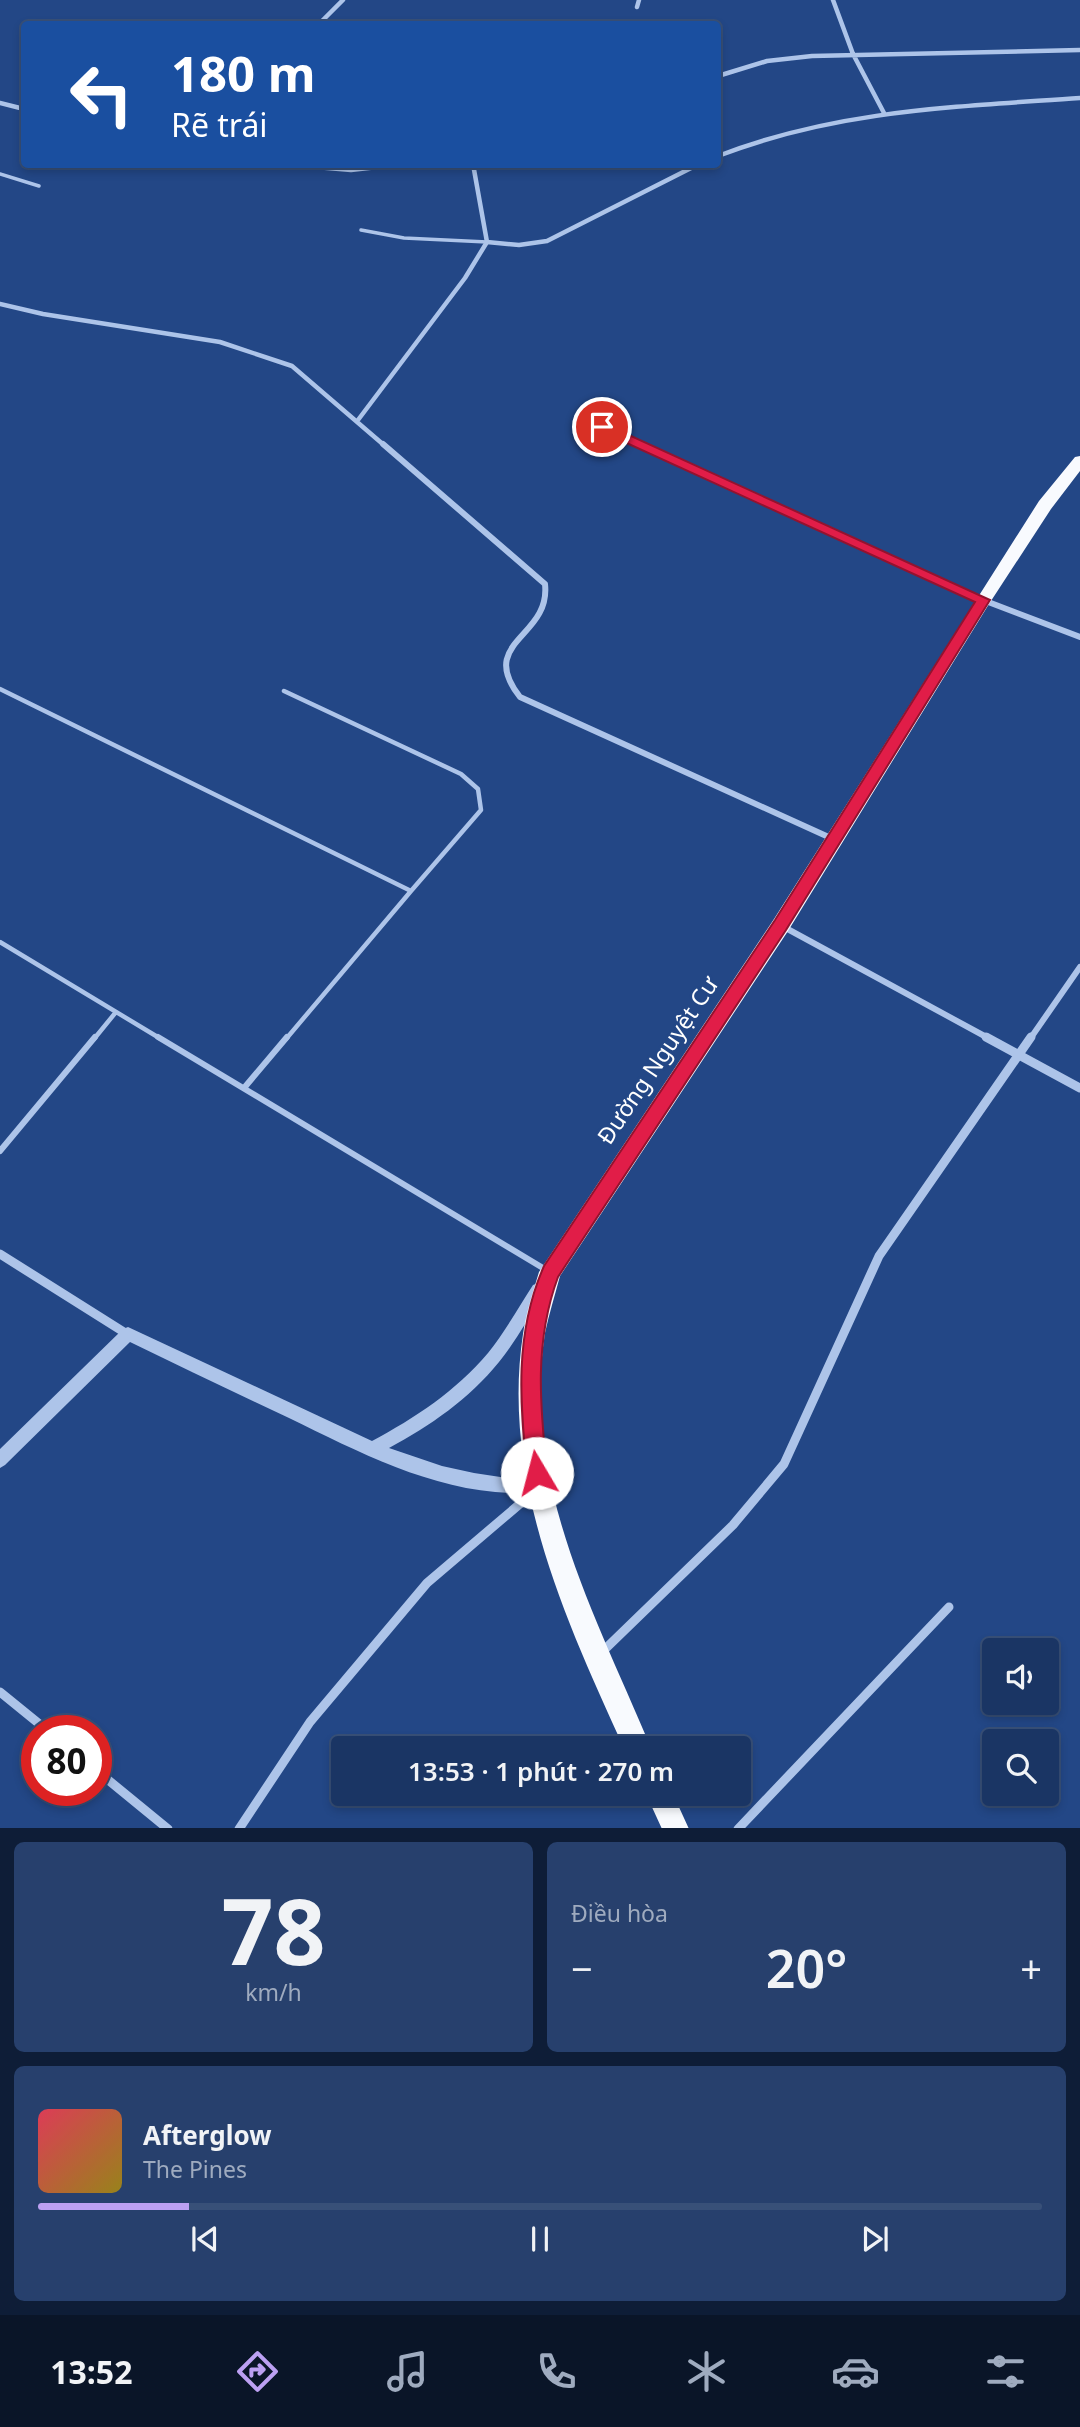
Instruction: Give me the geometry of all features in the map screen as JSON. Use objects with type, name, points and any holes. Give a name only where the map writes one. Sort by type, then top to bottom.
[{"type":"highway","name":"Đường Nguyệt Cư","points":[[632,1736],[596,1658],[564,1572],[541,1486],[531,1426],[530,1353],[540,1300],[550,1272],[780,925],[1045,505],[1080,461]]},
{"type":"highway","points":[[665,1806],[676,1828]]},
{"type":"street","points":[[322,21],[343,0]]},
{"type":"street","points":[[637,7],[639,0]]},
{"type":"street","points":[[833,0],[853,54],[884,113]]},
{"type":"street","points":[[721,75],[773,61],[853,54],[981,55],[1080,50]]},
{"type":"street","points":[[721,155],[755,139],[815,122],[884,113],[1080,98]]},
{"type":"street","points":[[0,103],[21,108]]},
{"type":"street","points":[[327,168],[369,168]]},
{"type":"street","points":[[358,420],[433,321],[487,242],[474,168]]},
{"type":"street","points":[[487,242],[519,245],[547,241],[691,168]]},
{"type":"street","points":[[0,304],[43,314],[220,341],[292,366],[358,420],[545,584],[548,594],[542,610],[508,652],[505,676],[510,688],[520,696],[833,839]]},
{"type":"street","points":[[577,416],[983,600],[1080,637]]},
{"type":"street","points":[[780,925],[1080,1088]]},
{"type":"street","points":[[596,1658],[733,1525],[784,1464],[879,1256],[1080,967]]},
{"type":"street","points":[[0,1254],[128,1334],[372,1450],[455,1478],[497,1485],[541,1486]]},
{"type":"street","points":[[372,1450],[413,1426],[465,1389],[494,1358],[550,1272]]},
{"type":"street","points":[[0,1460],[128,1334]]},
{"type":"street","points":[[240,1828],[310,1722],[426,1583],[541,1486]]},
{"type":"street","points":[[739,1828],[949,1607]]},
{"type":"street","points":[[0,1692],[28,1715]]},
{"type":"street","points":[[112,1783],[167,1828]]},
{"type":"lane","points":[[0,174],[39,186]]},
{"type":"lane","points":[[360,230],[416,239],[487,242]]},
{"type":"lane","points":[[0,689],[411,891]]},
{"type":"lane","points":[[244,1088],[481,810],[484,798],[478,786],[461,774],[284,691]]},
{"type":"lane","points":[[0,942],[550,1272]]},
{"type":"lane","points":[[0,1151],[116,1012]]},
{"type":"route","points":[[537,1473],[530,1402],[530,1353],[540,1300],[550,1272],[780,925],[983,600],[602,427]]}]
